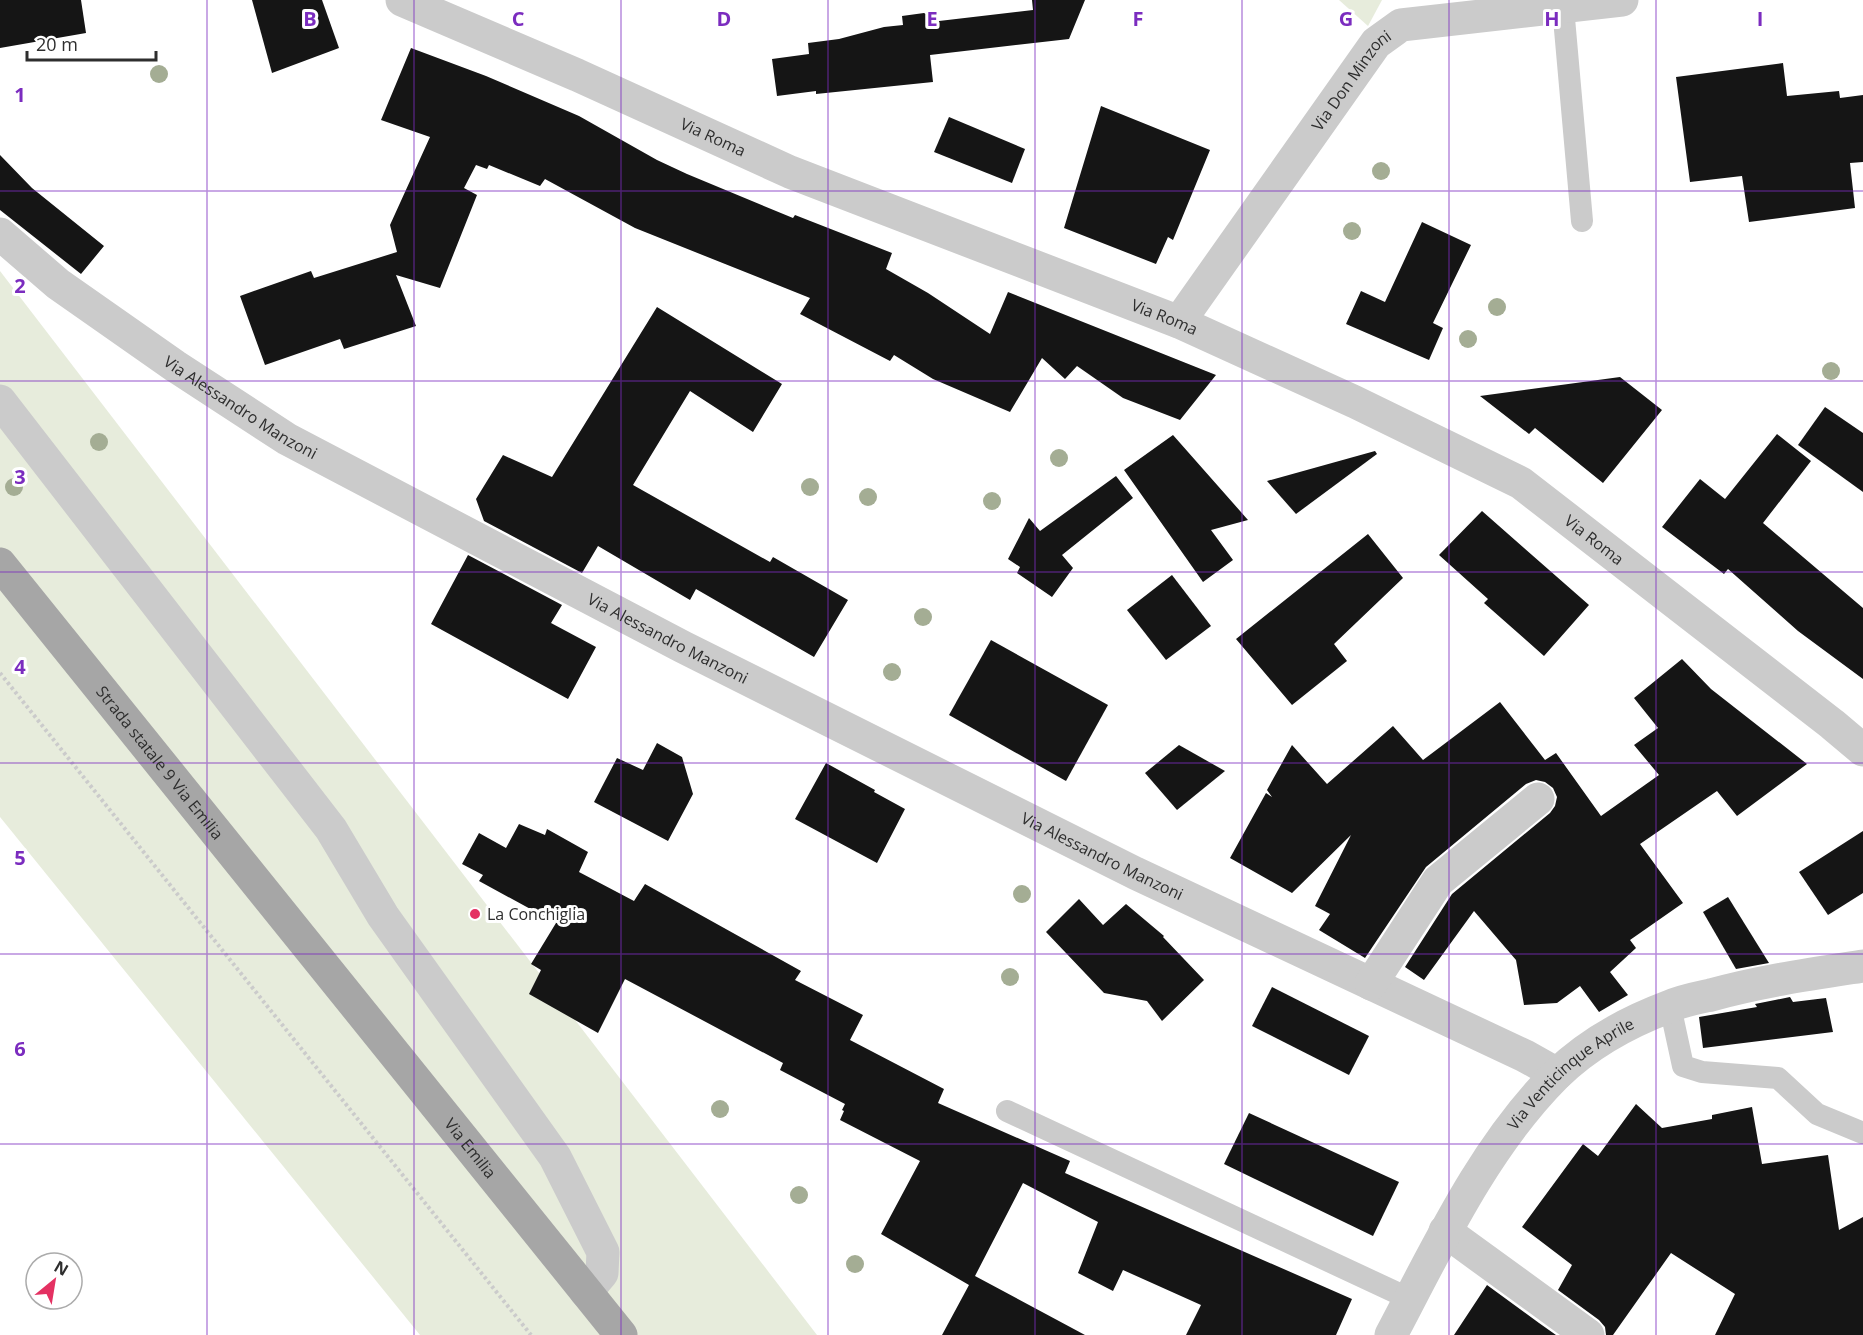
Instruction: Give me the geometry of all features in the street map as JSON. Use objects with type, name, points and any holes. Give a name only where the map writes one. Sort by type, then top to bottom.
[{"type":"main road","name":"Strada statale 9 Via Emilia","points":[[0,564],[320,962]]},
{"type":"main road","name":"Via Emilia","points":[[320,962],[621,1335]]},
{"type":"street","name":"Via Roma","points":[[402,0],[577,75],[790,172],[1179,322],[1355,402],[1521,483],[1833,724],[1863,750]]},
{"type":"street","name":"Via Don Minzoni","points":[[1179,322],[1376,43],[1401,25],[1553,5],[1622,0]]},
{"type":"street","name":"Via Alessandro Manzoni","points":[[0,234],[58,284],[175,366],[287,439],[683,647],[1135,873],[1525,1056],[1557,1074]]},
{"type":"street","points":[[0,401],[331,829],[383,916],[555,1157],[603,1252],[602,1273],[586,1292]]},
{"type":"street","points":[[1371,984],[1438,881],[1538,799]]},
{"type":"street","name":"Via Venticinque Aprile","points":[[1391,1335],[1445,1231],[1485,1166],[1528,1105],[1557,1074],[1585,1052],[1625,1025],[1670,1006],[1759,982],[1863,966]]},
{"type":"street","points":[[1445,1231],[1588,1335]]},
{"type":"lane","points":[[1553,5],[1582,221]]},
{"type":"lane","points":[[1670,1006],[1683,1066],[1702,1072],[1778,1078],[1817,1114],[1863,1133]]},
{"type":"lane","points":[[1007,1111],[1410,1299]]},
{"type":"path","points":[[0,674],[531,1335]]},
{"type":"green space","points":[[1339,0],[1382,0],[1368,26]]},
{"type":"green space","points":[[0,271],[817,1335],[420,1335],[0,817]]},
{"type":"building","points":[[0,0],[81,0],[86,33],[0,48]]},
{"type":"building","points":[[252,0],[322,0],[339,48],[272,73]]},
{"type":"building","points":[[1032,0],[1085,0],[1069,39],[930,55],[933,82],[777,96],[772,59],[809,54],[808,43],[839,39],[884,27],[903,25],[902,16],[924,13],[939,21],[1033,10]]},
{"type":"building","points":[[411,48],[486,76],[579,116],[657,160],[687,174],[793,218],[795,215],[892,253],[886,269],[928,293],[990,334],[1008,292],[1216,375],[1180,420],[1123,398],[1077,366],[1065,379],[1042,358],[1010,412],[933,379],[894,355],[890,361],[800,314],[810,298],[635,228],[545,179],[540,186],[489,165],[487,169],[476,165],[464,188],[477,195],[440,288],[396,275],[416,326],[344,349],[340,339],[265,365],[240,296],[311,271],[314,278],[397,252],[390,225],[430,137],[381,120]]},
{"type":"building","points":[[1783,63],[1787,96],[1839,91],[1840,98],[1863,95],[1863,162],[1850,163],[1855,208],[1749,222],[1742,176],[1690,182],[1676,77]]},
{"type":"building","points":[[1101,106],[1210,150],[1173,240],[1168,237],[1156,264],[1064,228]]},
{"type":"building","points":[[949,117],[1025,149],[1012,183],[934,152]]},
{"type":"building","points":[[0,155],[32,188],[104,246],[81,274],[0,210]]},
{"type":"building","points":[[1422,222],[1471,245],[1433,323],[1443,328],[1429,360],[1346,324],[1361,291],[1385,302]]},
{"type":"building","points":[[657,307],[782,384],[753,432],[690,391],[633,485],[770,562],[773,557],[848,600],[814,657],[696,589],[690,600],[598,546],[582,573],[484,521],[476,499],[503,455],[552,477]]},
{"type":"building","points":[[1620,377],[1662,410],[1603,483],[1535,428],[1529,434],[1480,396]]},
{"type":"building","points":[[1825,407],[1863,433],[1863,492],[1798,445]]},
{"type":"building","points":[[1777,434],[1811,461],[1763,523],[1863,608],[1863,679],[1798,631],[1728,569],[1724,574],[1662,527],[1700,479],[1725,499]]},
{"type":"building","points":[[1173,435],[1248,520],[1211,530],[1233,560],[1203,582],[1124,470]]},
{"type":"building","points":[[1375,451],[1377,454],[1296,514],[1267,481]]},
{"type":"building","points":[[1116,476],[1133,498],[1062,555],[1073,568],[1052,597],[1017,573],[1020,567],[1008,559],[1029,518],[1040,531]]},
{"type":"building","points":[[1482,511],[1589,605],[1544,656],[1484,603],[1488,599],[1439,555]]},
{"type":"building","points":[[1368,534],[1403,578],[1334,644],[1347,661],[1292,705],[1236,639]]},
{"type":"building","points":[[468,555],[562,605],[551,623],[596,647],[568,699],[431,624]]},
{"type":"building","points":[[1172,575],[1211,626],[1166,660],[1127,610]]},
{"type":"building","points":[[991,640],[1108,705],[1066,781],[949,715]]},
{"type":"building","points":[[1682,659],[1711,689],[1807,764],[1737,816],[1717,791],[1640,844],[1683,903],[1630,940],[1636,948],[1610,972],[1628,995],[1599,1012],[1580,986],[1557,1003],[1524,1005],[1516,960],[1474,911],[1424,980],[1405,967],[1452,894],[1550,813],[1557,797],[1553,788],[1545,782],[1536,780],[1526,784],[1426,867],[1365,958],[1319,930],[1330,914],[1315,906],[1351,835],[1292,893],[1230,858],[1266,793],[1272,797],[1267,790],[1292,745],[1327,784],[1393,726],[1423,760],[1500,702],[1545,760],[1556,753],[1601,816],[1659,775],[1634,745],[1658,728],[1634,698]]},
{"type":"building","points":[[657,743],[682,757],[693,794],[668,841],[594,802],[617,758],[643,770]]},
{"type":"building","points":[[1179,745],[1225,771],[1177,810],[1145,773]]},
{"type":"building","points":[[826,763],[905,809],[877,863],[795,819]]},
{"type":"building","points":[[519,824],[545,835],[547,829],[588,852],[579,872],[634,901],[645,884],[801,971],[795,980],[863,1015],[850,1040],[944,1089],[938,1103],[1070,1161],[1065,1173],[1352,1299],[1336,1335],[1186,1335],[1201,1305],[1123,1270],[1113,1291],[1078,1273],[1098,1222],[1023,1183],[975,1276],[1085,1335],[942,1335],[969,1285],[881,1234],[920,1161],[840,1120],[845,1104],[780,1070],[783,1063],[625,979],[598,1033],[529,994],[541,970],[531,964],[556,923],[479,881],[483,875],[462,864],[479,833],[506,848]]},
{"type":"building","points":[[1863,831],[1863,893],[1828,915],[1799,872]]},
{"type":"building","points":[[1728,897],[1769,963],[1736,969],[1703,912]]},
{"type":"building","points":[[1079,899],[1103,925],[1126,904],[1164,936],[1204,980],[1162,1021],[1147,1001],[1104,993],[1046,932]]},
{"type":"building","points":[[1272,987],[1369,1036],[1349,1075],[1252,1026]]},
{"type":"building","points":[[1790,997],[1793,1002],[1826,998],[1833,1032],[1703,1048],[1699,1017],[1757,1007],[1755,1004]]},
{"type":"building","points":[[1636,1104],[1662,1128],[1712,1119],[1712,1115],[1752,1107],[1762,1164],[1828,1155],[1839,1230],[1863,1217],[1863,1335],[1715,1335],[1735,1294],[1671,1253],[1613,1335],[1606,1335],[1605,1327],[1599,1320],[1558,1290],[1572,1265],[1522,1227],[1583,1144],[1598,1156]]},
{"type":"building","points":[[1249,1113],[1399,1182],[1373,1236],[1224,1164]]},
{"type":"building","points":[[1487,1285],[1539,1323],[1556,1335],[1454,1335]]},
{"type":"place","name":"La Conchiglia","points":[[475,914]]}]
